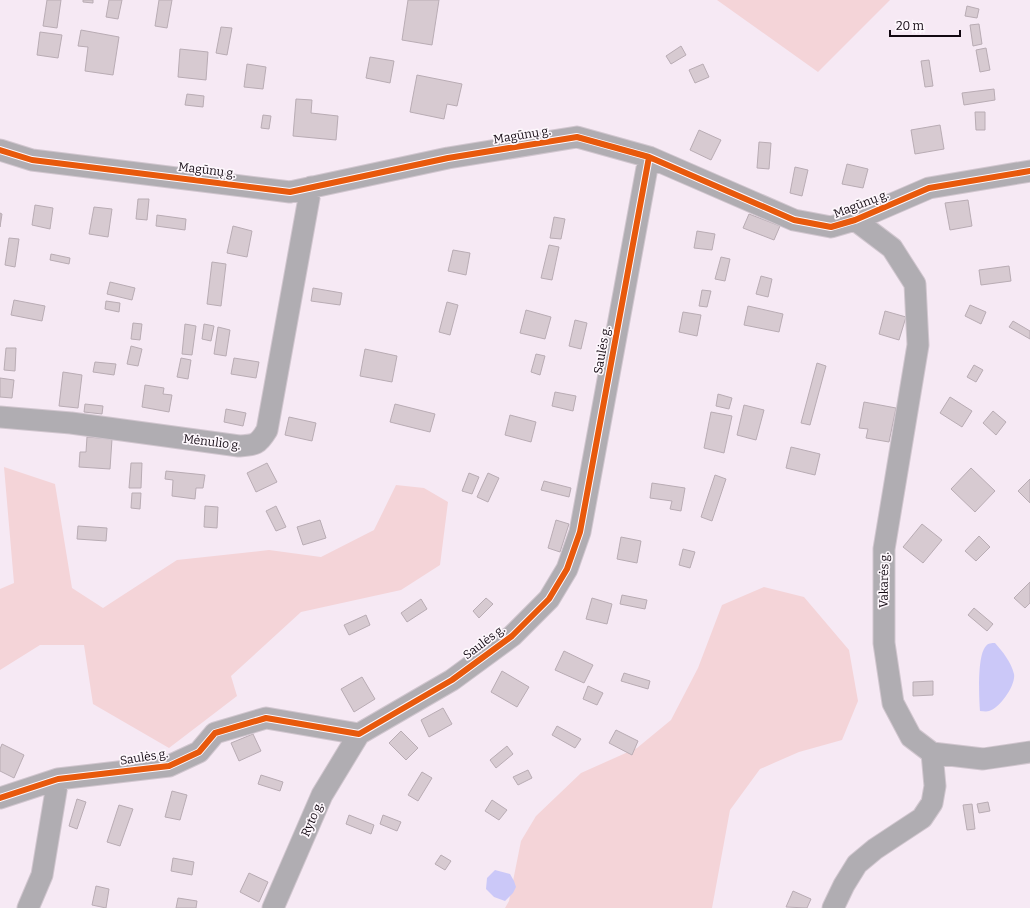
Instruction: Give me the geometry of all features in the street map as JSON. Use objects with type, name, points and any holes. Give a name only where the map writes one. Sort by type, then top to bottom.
[{"type":"street","name":"Magūnų g.","points":[[0,150],[32,160],[290,192],[448,158],[577,137],[649,157],[794,220],[831,227],[855,220],[930,188],[1030,171]]},
{"type":"street","name":"Saulės g.","points":[[0,798],[58,779],[169,766],[199,752],[215,733],[266,718],[360,734],[452,680],[512,636],[549,599],[567,569],[580,532],[649,157]]},
{"type":"street","name":"Mėnulio g.","points":[[0,416],[71,423],[238,446],[252,445],[261,440],[267,430],[311,187]]},
{"type":"street","name":"Vakarės g.","points":[[855,220],[892,248],[915,284],[918,345],[884,549],[884,643],[893,703],[911,737],[932,753]]},
{"type":"street","name":"Ryto g.","points":[[273,908],[322,795],[360,734]]},
{"type":"street","points":[[833,908],[844,885],[857,864],[875,849],[922,818],[932,803],[935,786],[932,753],[983,759],[1030,752]]},
{"type":"street","points":[[28,908],[42,875],[58,779]]},
{"type":"shaded area","points":[[717,0],[890,0],[818,72]]},
{"type":"shaded area","points":[[4,467],[55,484],[72,588],[103,608],[177,560],[269,550],[321,557],[374,530],[396,485],[424,488],[448,502],[440,565],[401,590],[301,612],[231,676],[237,696],[169,748],[93,704],[84,645],[40,645],[0,670],[0,589],[14,583]]},
{"type":"shaded area","points":[[764,587],[804,597],[849,650],[858,701],[842,740],[799,752],[760,769],[730,810],[712,908],[505,908],[509,901],[521,841],[536,816],[581,773],[637,748],[671,720],[698,668],[722,605]]},
{"type":"water","points":[[990,643],[995,643],[1009,661],[1013,670],[1014,679],[1010,690],[998,706],[989,711],[980,711],[979,677],[981,658],[987,645]]},
{"type":"water","points":[[495,870],[510,874],[516,887],[513,893],[505,901],[494,897],[486,889],[487,878]]},
{"type":"building","points":[[47,0],[61,0],[57,28],[43,26]]},
{"type":"building","points":[[83,0],[93,0],[93,3],[83,2]]},
{"type":"building","points":[[109,0],[122,0],[118,19],[106,17]]},
{"type":"building","points":[[159,0],[172,0],[167,28],[155,26]]},
{"type":"building","points":[[408,0],[439,0],[432,45],[402,40]]},
{"type":"building","points":[[967,6],[979,9],[977,18],[965,16]]},
{"type":"building","points":[[979,24],[982,44],[973,46],[970,25]]},
{"type":"building","points":[[221,27],[232,28],[227,55],[216,53]]},
{"type":"building","points":[[81,30],[119,37],[113,75],[85,71],[88,47],[78,46]]},
{"type":"building","points":[[40,32],[62,35],[58,58],[37,55]]},
{"type":"building","points":[[681,46],[686,55],[671,64],[666,56]]},
{"type":"building","points":[[986,48],[990,70],[980,72],[976,50]]},
{"type":"building","points":[[180,49],[208,52],[206,80],[178,77]]},
{"type":"building","points":[[370,57],[394,61],[390,83],[366,78]]},
{"type":"building","points":[[929,60],[933,86],[925,87],[921,61]]},
{"type":"building","points":[[247,64],[266,67],[263,89],[244,87]]},
{"type":"building","points":[[703,64],[709,77],[695,83],[689,70]]},
{"type":"building","points":[[417,75],[462,84],[457,106],[447,104],[444,119],[410,112]]},
{"type":"building","points":[[994,89],[995,100],[964,105],[962,93]]},
{"type":"building","points":[[187,94],[204,96],[203,107],[185,105]]},
{"type":"building","points":[[296,99],[312,100],[311,113],[338,116],[336,140],[293,136]]},
{"type":"building","points":[[975,112],[985,112],[985,130],[976,130]]},
{"type":"building","points":[[263,115],[271,116],[269,129],[261,128]]},
{"type":"building","points":[[940,125],[944,149],[915,154],[911,130]]},
{"type":"building","points":[[699,130],[721,140],[711,160],[690,150]]},
{"type":"building","points":[[759,142],[771,143],[769,169],[757,168]]},
{"type":"building","points":[[847,164],[868,169],[863,188],[842,184]]},
{"type":"building","points":[[795,167],[808,170],[802,196],[790,193]]},
{"type":"building","points":[[138,199],[149,199],[147,220],[136,219]]},
{"type":"building","points":[[968,200],[972,226],[950,230],[945,203]]},
{"type":"building","points":[[35,205],[53,208],[50,229],[32,225]]},
{"type":"building","points":[[94,207],[112,209],[108,237],[89,234]]},
{"type":"building","points":[[0,213],[2,214],[0,227]]},
{"type":"building","points":[[749,214],[780,226],[774,240],[743,228]]},
{"type":"building","points":[[157,215],[186,219],[185,230],[156,226]]},
{"type":"building","points":[[554,217],[565,219],[561,239],[550,238]]},
{"type":"building","points":[[233,226],[252,231],[247,257],[227,253]]},
{"type":"building","points":[[697,231],[715,234],[712,250],[694,248]]},
{"type":"building","points":[[9,238],[19,239],[15,267],[5,265]]},
{"type":"building","points":[[549,245],[559,247],[552,280],[541,278]]},
{"type":"building","points":[[453,250],[470,253],[466,275],[448,271]]},
{"type":"building","points":[[51,254],[70,258],[69,264],[50,260]]},
{"type":"building","points":[[721,257],[730,259],[725,281],[715,279]]},
{"type":"building","points":[[212,262],[226,264],[221,306],[207,304]]},
{"type":"building","points":[[1009,266],[1011,281],[981,285],[979,270]]},
{"type":"building","points":[[761,276],[772,279],[768,297],[756,294]]},
{"type":"building","points":[[110,282],[135,288],[132,300],[107,294]]},
{"type":"building","points":[[313,288],[342,293],[340,305],[311,301]]},
{"type":"building","points":[[702,290],[711,291],[707,307],[699,306]]},
{"type":"building","points":[[14,300],[45,306],[42,321],[11,315]]},
{"type":"building","points":[[106,301],[120,303],[119,312],[105,309]]},
{"type":"building","points":[[447,302],[458,305],[450,335],[439,332]]},
{"type":"building","points":[[970,305],[986,312],[981,324],[965,316]]},
{"type":"building","points":[[748,306],[783,314],[779,332],[744,325]]},
{"type":"building","points":[[526,310],[551,317],[545,339],[520,333]]},
{"type":"building","points":[[885,311],[906,317],[899,340],[879,334]]},
{"type":"building","points":[[683,312],[701,315],[697,336],[679,332]]},
{"type":"building","points":[[575,320],[587,323],[581,349],[569,346]]},
{"type":"building","points":[[1013,321],[1030,331],[1030,339],[1009,327]]},
{"type":"building","points":[[133,323],[142,324],[140,340],[131,339]]},
{"type":"building","points":[[185,324],[196,326],[192,355],[182,354]]},
{"type":"building","points":[[204,324],[214,326],[211,341],[202,339]]},
{"type":"building","points":[[218,327],[230,330],[226,356],[214,354]]},
{"type":"building","points":[[131,346],[142,349],[138,366],[127,364]]},
{"type":"building","points":[[6,348],[16,348],[15,371],[4,370]]},
{"type":"building","points":[[365,349],[397,356],[392,382],[360,376]]},
{"type":"building","points":[[536,354],[545,356],[540,375],[531,372]]},
{"type":"building","points":[[181,358],[191,360],[188,379],[177,377]]},
{"type":"building","points":[[234,358],[259,362],[256,378],[231,374]]},
{"type":"building","points":[[95,362],[116,364],[114,375],[93,372]]},
{"type":"building","points":[[817,363],[826,366],[810,425],[801,423]]},
{"type":"building","points":[[974,365],[983,370],[976,382],[967,377]]},
{"type":"building","points":[[63,372],[82,375],[78,408],[59,406]]},
{"type":"building","points":[[0,378],[14,380],[12,398],[0,397]]},
{"type":"building","points":[[145,385],[164,388],[163,394],[172,395],[169,412],[142,407]]},
{"type":"building","points":[[555,392],[576,396],[573,411],[552,406]]},
{"type":"building","points":[[718,394],[732,398],[729,409],[716,406]]},
{"type":"building","points":[[950,397],[972,411],[962,427],[940,413]]},
{"type":"building","points":[[864,402],[896,408],[889,442],[866,438],[868,429],[859,428]]},
{"type":"building","points":[[85,404],[103,406],[102,414],[84,412]]},
{"type":"building","points":[[395,404],[435,414],[430,432],[390,422]]},
{"type":"building","points":[[744,405],[764,410],[756,440],[737,435]]},
{"type":"building","points":[[226,409],[246,413],[243,426],[224,422]]},
{"type":"building","points":[[993,411],[1006,422],[996,435],[983,423]]},
{"type":"building","points":[[711,412],[732,416],[724,453],[704,448]]},
{"type":"building","points":[[510,415],[536,422],[531,442],[505,435]]},
{"type":"building","points":[[289,417],[316,423],[312,441],[285,435]]},
{"type":"building","points":[[87,437],[112,439],[110,469],[79,467],[80,452],[86,452]]},
{"type":"building","points":[[791,447],[820,454],[815,475],[786,468]]},
{"type":"building","points":[[131,463],[142,463],[141,488],[129,488]]},
{"type":"building","points":[[267,463],[277,482],[256,492],[247,473]]},
{"type":"building","points":[[971,468],[995,491],[975,512],[951,489]]},
{"type":"building","points":[[166,471],[205,475],[203,488],[196,488],[195,499],[172,496],[173,480],[165,479]]},
{"type":"building","points":[[469,473],[479,477],[472,494],[462,491]]},
{"type":"building","points":[[488,473],[499,478],[488,502],[477,497]]},
{"type":"building","points":[[715,475],[726,479],[712,521],[701,517]]},
{"type":"building","points":[[1030,479],[1030,503],[1018,491]]},
{"type":"building","points":[[544,481],[571,488],[569,497],[541,490]]},
{"type":"building","points":[[652,483],[685,488],[681,511],[670,509],[672,501],[650,498]]},
{"type":"building","points":[[132,493],[141,493],[140,509],[131,508]]},
{"type":"building","points":[[205,506],[218,507],[217,528],[204,527]]},
{"type":"building","points":[[276,506],[286,527],[276,531],[266,511]]},
{"type":"building","points":[[320,520],[326,538],[303,545],[297,527]]},
{"type":"building","points":[[556,520],[569,524],[560,552],[548,548]]},
{"type":"building","points":[[922,524],[942,540],[923,563],[903,547]]},
{"type":"building","points":[[78,526],[107,528],[106,541],[77,539]]},
{"type":"building","points":[[979,536],[990,547],[976,561],[965,551]]},
{"type":"building","points":[[621,537],[641,541],[637,563],[617,559]]},
{"type":"building","points":[[683,549],[695,552],[690,568],[679,565]]},
{"type":"building","points":[[1030,582],[1030,603],[1025,608],[1014,598]]},
{"type":"building","points":[[622,595],[647,600],[645,609],[620,604]]},
{"type":"building","points":[[486,598],[493,604],[479,618],[473,611]]},
{"type":"building","points":[[592,598],[612,604],[607,624],[586,619]]},
{"type":"building","points":[[421,599],[427,609],[407,622],[401,613]]},
{"type":"building","points":[[974,608],[993,624],[987,631],[968,615]]},
{"type":"building","points":[[366,615],[370,625],[349,635],[344,625]]},
{"type":"building","points":[[564,651],[593,665],[584,683],[555,670]]},
{"type":"building","points":[[502,671],[529,687],[517,707],[491,692]]},
{"type":"building","points":[[624,673],[650,681],[648,689],[621,681]]},
{"type":"building","points":[[362,677],[375,699],[354,712],[341,689]]},
{"type":"building","points":[[933,681],[933,695],[913,696],[913,682]]},
{"type":"building","points":[[588,686],[603,693],[597,705],[583,699]]},
{"type":"building","points":[[443,708],[452,724],[429,737],[421,720]]},
{"type":"building","points":[[557,726],[581,739],[575,748],[552,735]]},
{"type":"building","points":[[616,730],[638,741],[632,755],[609,743]]},
{"type":"building","points":[[401,731],[418,748],[406,760],[389,743]]},
{"type":"building","points":[[253,734],[261,751],[239,761],[231,743]]},
{"type":"building","points":[[2,744],[24,755],[14,778],[0,771],[0,749]]},
{"type":"building","points":[[507,746],[513,754],[496,768],[490,760]]},
{"type":"building","points":[[528,770],[532,778],[518,785],[513,777]]},
{"type":"building","points":[[422,772],[432,778],[418,801],[408,795]]},
{"type":"building","points":[[261,775],[283,782],[280,791],[258,784]]},
{"type":"building","points":[[172,791],[187,795],[180,820],[165,817]]},
{"type":"building","points":[[77,799],[86,802],[77,829],[69,826]]},
{"type":"building","points":[[492,800],[507,810],[499,820],[485,811]]},
{"type":"building","points":[[988,802],[990,811],[979,813],[977,804]]},
{"type":"building","points":[[972,804],[975,829],[967,830],[963,805]]},
{"type":"building","points":[[119,805],[133,809],[120,846],[107,842]]},
{"type":"building","points":[[349,815],[374,825],[371,834],[346,824]]},
{"type":"building","points":[[383,815],[401,822],[397,831],[380,824]]},
{"type":"building","points":[[441,855],[451,861],[445,870],[435,864]]},
{"type":"building","points":[[173,858],[194,862],[192,875],[171,871]]},
{"type":"building","points":[[249,873],[268,882],[259,902],[240,892]]},
{"type":"building","points":[[96,886],[109,889],[106,908],[92,905]]},
{"type":"building","points":[[793,891],[811,899],[807,908],[786,907]]},
{"type":"building","points":[[178,898],[197,901],[196,908],[176,908]]},
{"type":"cycle path","points":[[0,150],[32,160],[290,192],[448,158],[577,137],[649,157],[794,220],[831,227],[855,220],[929,188],[1030,171]]},
{"type":"cycle path","points":[[0,798],[58,779],[169,766],[199,752],[215,733],[266,718],[359,734],[452,680],[512,636],[549,599],[567,569],[580,532],[649,157]]}]
